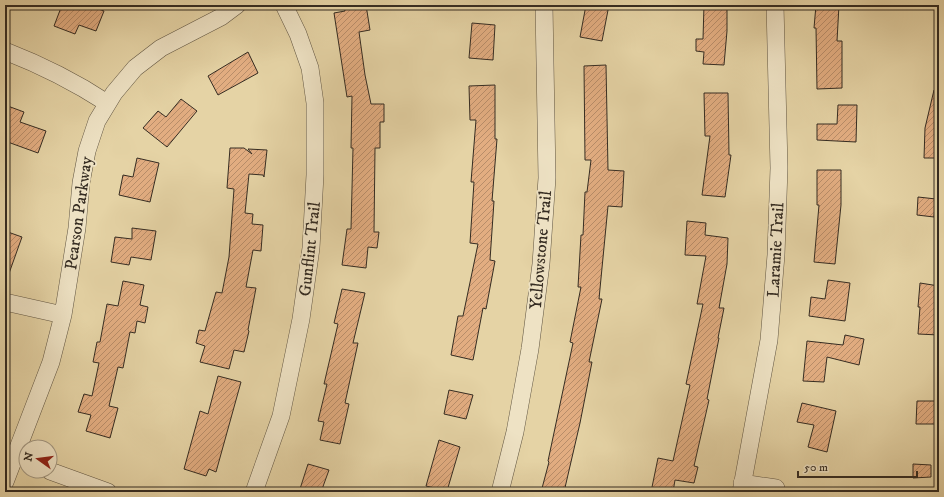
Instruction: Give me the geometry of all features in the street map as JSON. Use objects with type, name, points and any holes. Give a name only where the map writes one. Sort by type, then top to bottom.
[{"type":"street","name":"Pearson Parkway","points":[[5,482],[51,362],[63,314],[77,228],[81,183],[87,151],[97,121],[114,93],[135,68],[161,48],[221,17],[237,5]]},
{"type":"street","name":"Gunflint Trail","points":[[254,492],[281,416],[301,319],[311,248],[314,190],[314,103],[310,68],[298,34],[284,5]]},
{"type":"street","name":"Yellowstone Trail","points":[[500,492],[515,432],[530,348],[541,264],[547,178],[544,5]]},
{"type":"street","name":"Laramie Trail","points":[[742,488],[769,340],[776,254],[778,168],[775,5]]},
{"type":"street","points":[[5,51],[46,68],[79,85],[107,103]]},
{"type":"street","points":[[5,302],[63,314]]},
{"type":"street","points":[[58,474],[108,492]]},
{"type":"street","points":[[742,488],[776,488]]},
{"type":"building","points":[[62,5],[87,5],[104,11],[96,31],[79,25],[75,34],[54,26]]},
{"type":"building","points":[[344,5],[366,5],[370,30],[359,32],[365,75],[371,104],[384,104],[384,122],[380,122],[380,148],[375,148],[374,232],[379,232],[377,248],[368,247],[366,268],[342,265],[347,229],[351,229],[353,148],[351,148],[352,96],[347,97],[334,13],[345,11]]},
{"type":"building","points":[[586,5],[609,5],[602,41],[580,37]]},
{"type":"building","points":[[704,5],[727,5],[727,31],[724,65],[703,64],[704,52],[696,51],[696,39],[703,39]]},
{"type":"building","points":[[816,5],[839,5],[837,41],[842,41],[842,88],[817,89],[816,28],[814,28]]},
{"type":"building","points":[[472,23],[495,25],[493,60],[469,58]]},
{"type":"building","points":[[248,52],[258,73],[218,95],[208,76]]},
{"type":"building","points":[[606,65],[608,170],[624,171],[622,207],[608,206],[599,299],[602,299],[589,362],[592,362],[580,423],[564,492],[541,492],[549,462],[573,343],[570,342],[581,287],[578,287],[581,235],[583,235],[585,192],[587,192],[591,160],[585,160],[584,66]]},
{"type":"building","points":[[495,85],[495,139],[497,139],[492,201],[494,201],[490,260],[495,261],[486,309],[483,308],[473,360],[451,355],[458,316],[463,316],[478,244],[470,243],[474,182],[471,182],[476,120],[470,120],[469,86]]},
{"type":"building","points":[[934,90],[939,91],[939,158],[924,158],[925,128]]},
{"type":"building","points":[[704,93],[728,93],[729,155],[731,155],[725,197],[702,195],[710,136],[705,136]]},
{"type":"building","points":[[181,99],[197,111],[167,147],[143,128],[158,111],[166,117]]},
{"type":"building","points":[[5,105],[24,112],[20,122],[46,131],[38,153],[5,141]]},
{"type":"building","points":[[838,105],[857,105],[856,142],[817,140],[817,124],[837,124]]},
{"type":"building","points":[[230,148],[244,148],[252,154],[248,149],[267,150],[264,177],[263,175],[249,174],[245,213],[253,214],[252,224],[263,225],[261,251],[253,250],[246,287],[256,288],[244,352],[234,350],[229,369],[200,362],[205,346],[196,343],[199,330],[205,331],[216,292],[222,293],[229,257],[234,189],[227,188]]},
{"type":"building","points":[[137,158],[159,163],[150,202],[119,195],[123,175],[133,177]]},
{"type":"building","points":[[817,170],[841,170],[841,205],[835,264],[814,262],[819,205],[817,205]]},
{"type":"building","points":[[918,197],[936,199],[934,217],[917,215]]},
{"type":"building","points":[[687,221],[706,223],[705,235],[728,238],[727,264],[719,308],[724,308],[707,399],[709,400],[694,466],[698,467],[694,483],[675,480],[673,492],[651,492],[658,458],[673,461],[690,385],[686,384],[703,304],[697,304],[706,256],[685,255]]},
{"type":"building","points":[[132,228],[156,231],[151,260],[131,257],[129,265],[111,262],[115,237],[132,239]]},
{"type":"building","points":[[5,231],[22,237],[7,279],[5,279]]},
{"type":"building","points":[[828,280],[850,283],[845,321],[809,316],[811,297],[825,299]]},
{"type":"building","points":[[123,281],[144,285],[140,305],[148,307],[145,323],[137,321],[135,333],[130,332],[123,368],[118,367],[109,406],[118,408],[110,438],[86,431],[91,415],[78,412],[84,394],[92,396],[99,363],[93,362],[97,342],[100,342],[107,304],[118,306]]},
{"type":"building","points":[[920,283],[939,286],[936,317],[939,317],[939,335],[918,334]]},
{"type":"building","points":[[342,289],[365,293],[353,343],[358,343],[345,403],[349,404],[340,444],[320,440],[324,422],[318,421],[327,384],[324,384],[338,324],[334,323]]},
{"type":"building","points":[[845,335],[864,339],[859,365],[827,357],[824,382],[803,381],[807,341],[843,345]]},
{"type":"building","points":[[218,376],[241,382],[216,472],[209,469],[206,476],[184,469],[200,411],[208,414]]},
{"type":"building","points":[[449,390],[473,395],[466,419],[444,414]]},
{"type":"building","points":[[917,401],[937,401],[936,424],[916,424]]},
{"type":"building","points":[[802,403],[836,411],[827,452],[808,447],[814,425],[797,422]]},
{"type":"building","points":[[439,440],[460,447],[447,491],[426,486]]},
{"type":"building","points":[[308,464],[329,470],[321,492],[299,492]]},
{"type":"building","points":[[913,464],[931,465],[931,477],[913,478]]}]
